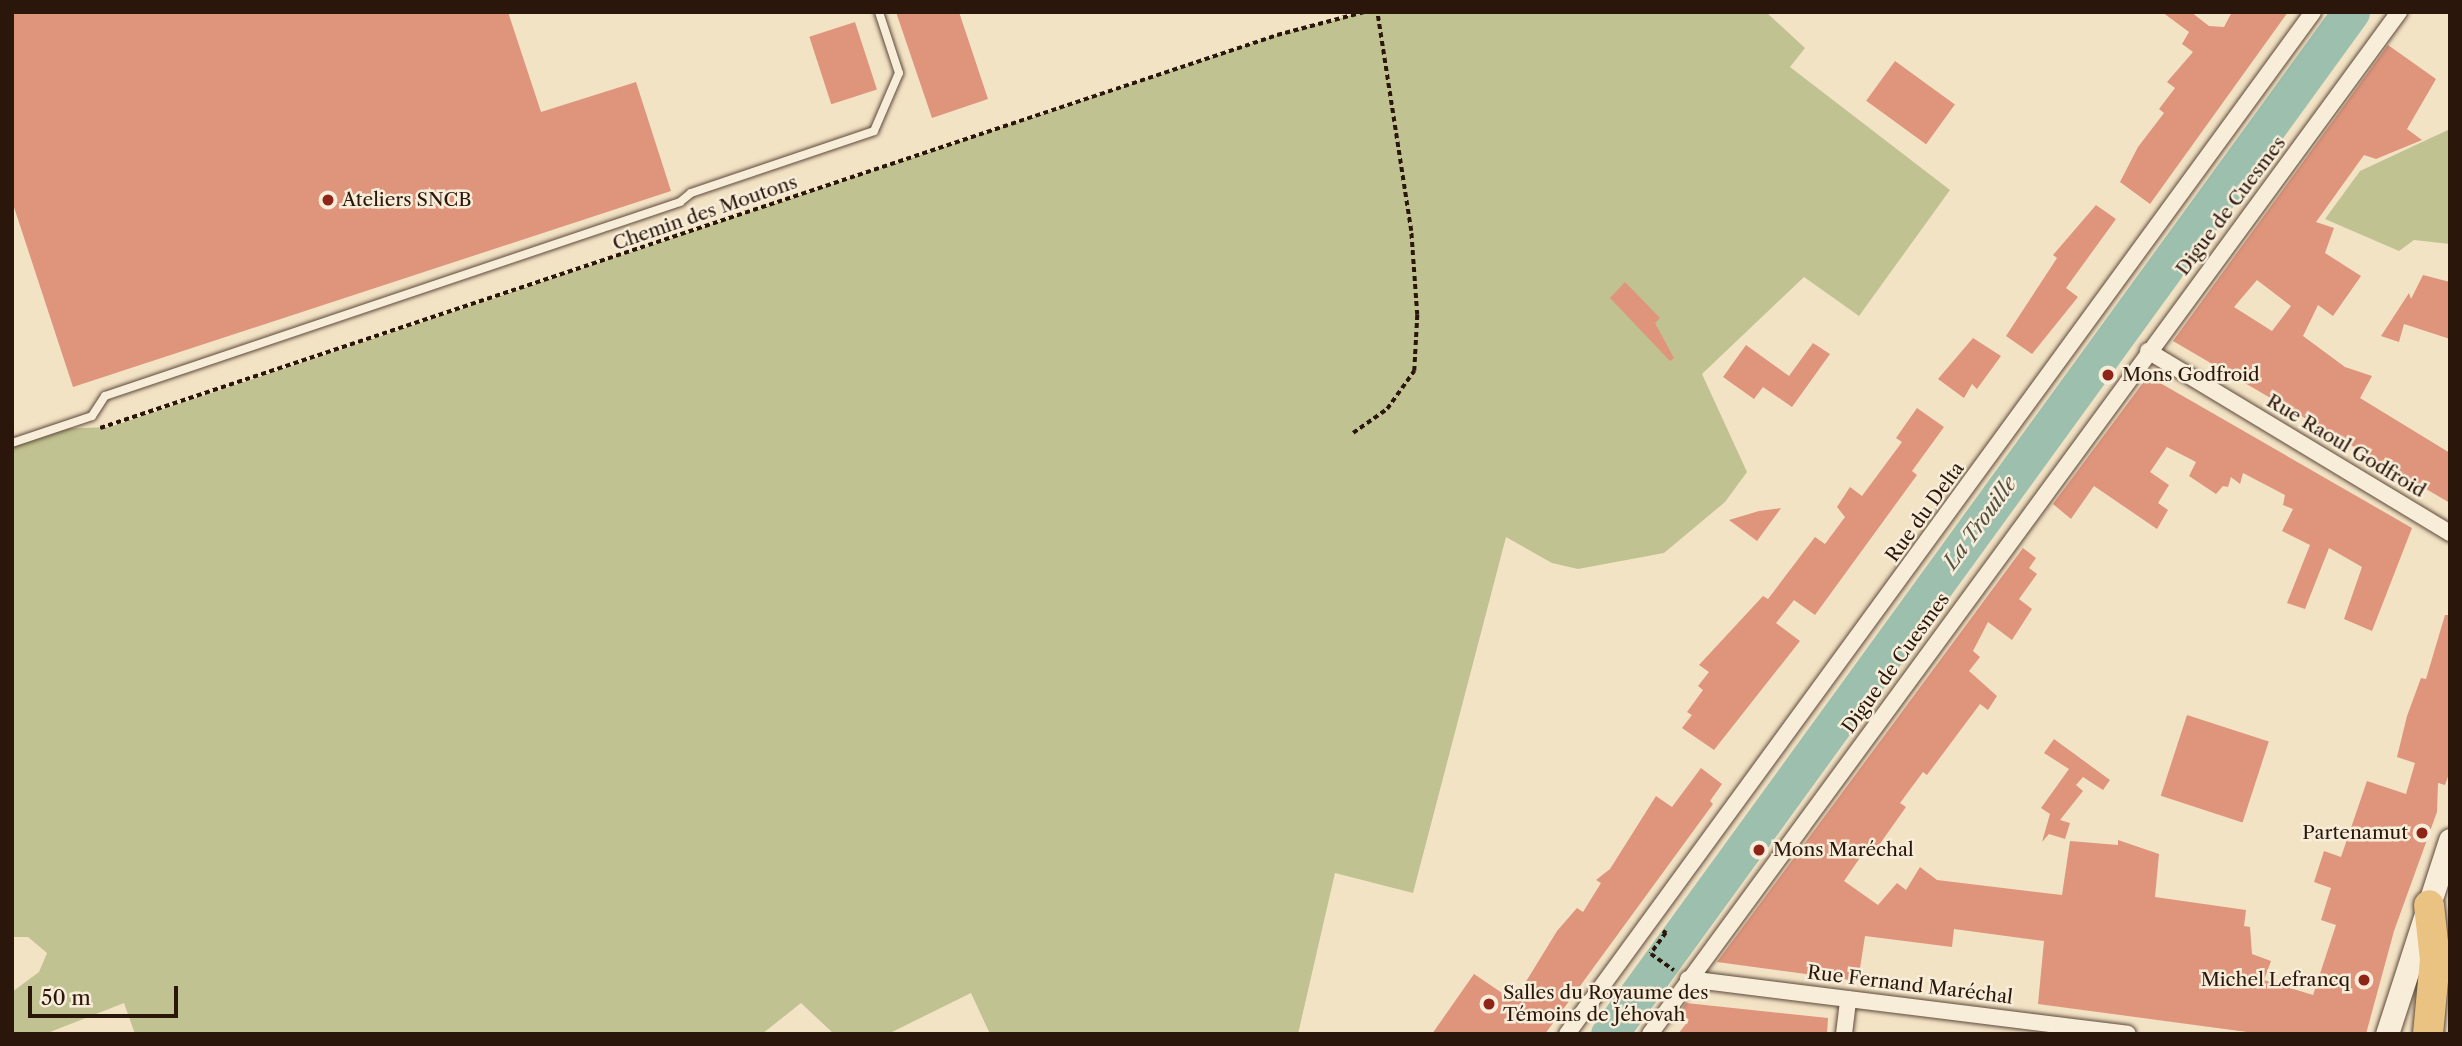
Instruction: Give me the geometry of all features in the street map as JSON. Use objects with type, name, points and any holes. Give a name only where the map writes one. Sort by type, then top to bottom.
[{"type":"highway","points":[[2428,1034],[2435,960],[2429,905]]},
{"type":"highway","points":[[2435,1034],[2448,993],[2450,967]]},
{"type":"street","name":"Rue du Delta","points":[[1567,1034],[2313,12]]},
{"type":"street","name":"Digue de Cuesmes","points":[[1650,1034],[1683,976],[2399,12]]},
{"type":"street","name":"Rue Raoul Godfroid","points":[[2148,351],[2450,533]]},
{"type":"street","points":[[2387,1034],[2450,840]]},
{"type":"street","name":"Rue Fernand Maréchal","points":[[1683,976],[2128,1034]]},
{"type":"street","points":[[1844,1034],[1848,999]]},
{"type":"lane","points":[[12,443],[92,416],[105,396],[680,202],[691,192],[874,131],[899,73],[879,12]]},
{"type":"path","name":"Chemin des Moutons","points":[[53,429],[110,427],[1277,35],[1364,12]]},
{"type":"path","points":[[1353,433],[1387,408],[1414,371],[1417,315],[1411,231],[1377,12]]},
{"type":"path","points":[[1651,954],[1683,976]]},
{"type":"green space","points":[[1363,12],[1766,12],[1805,48],[1790,67],[1950,190],[1859,316],[1804,277],[1702,374],[1747,472],[1725,502],[1664,553],[1578,569],[1552,563],[1506,537],[1413,893],[1335,873],[1298,1034],[990,1034],[971,993],[888,1034],[834,1034],[801,1003],[762,1034],[135,1034],[124,1003],[45,1034],[12,1034],[12,992],[39,972],[47,953],[28,937],[12,937],[12,443],[53,429],[110,427],[1277,35]]},
{"type":"green space","points":[[2450,129],[2450,244],[2414,240],[2399,251],[2325,219],[2360,171]]},
{"type":"building","name":"Ateliers SNCB","points":[[12,12],[508,12],[541,112],[636,82],[671,191],[73,387],[12,201]]},
{"type":"building","points":[[896,12],[959,12],[988,99],[932,118]]},
{"type":"building","points":[[2162,12],[2191,12],[2209,26],[2224,27],[2232,12],[2288,12],[2150,204],[2120,182],[2138,147],[2164,113],[2159,109],[2175,88],[2167,82],[2193,52],[2182,44],[2189,32]]},
{"type":"building","points":[[855,22],[877,90],[831,104],[809,37]]},
{"type":"building","points":[[2388,45],[2436,79],[2407,129],[2422,140],[2376,159],[2364,155],[2316,222],[2334,228],[2325,253],[2361,276],[2333,316],[2318,305],[2303,336],[2345,367],[2372,376],[2360,398],[2450,453],[2450,503],[2173,341]],"holes":[[[2257,280],[2291,306],[2272,331],[2234,307]]]},
{"type":"building","points":[[1895,61],[1955,104],[1926,144],[1866,101]]},
{"type":"building","points":[[2096,205],[2116,219],[2066,288],[2078,297],[2032,354],[2006,336],[2057,258],[2053,255]]},
{"type":"building","points":[[2423,275],[2450,282],[2450,339],[2404,324],[2399,342],[2381,336],[2409,293],[2411,299]]},
{"type":"building","points":[[1625,282],[1660,318],[1655,323],[1674,358],[1670,361],[1610,298]]},
{"type":"building","points":[[1973,338],[2001,356],[1977,389],[1972,384],[1964,398],[1938,379]]},
{"type":"building","points":[[1813,343],[1830,354],[1792,407],[1763,387],[1754,399],[1723,377],[1746,345],[1789,376]]},
{"type":"building","points":[[2148,376],[2412,528],[2372,631],[2344,619],[2362,567],[2329,548],[2305,609],[2287,603],[2310,545],[2282,531],[2293,509],[2283,505],[2285,495],[2243,473],[2240,484],[2231,477],[2228,487],[2223,486],[2216,494],[2189,476],[2196,462],[2167,447],[2150,472],[2169,485],[2158,503],[2168,510],[2157,529],[2094,486],[2071,519],[2053,504]]},
{"type":"building","points":[[1917,408],[1944,427],[1912,471],[1917,475],[1815,615],[1794,600],[1776,623],[1800,641],[1714,750],[1682,728],[1692,715],[1687,712],[1703,690],[1698,686],[1709,672],[1699,665],[1763,596],[1768,599],[1815,537],[1825,544],[1845,517],[1837,507],[1850,487],[1862,496],[1902,442],[1896,438]]},
{"type":"building","points":[[1781,508],[1757,541],[1729,520],[1759,511]]},
{"type":"building","points":[[2023,548],[2036,558],[2029,568],[2037,574],[2019,599],[2032,609],[2012,640],[1988,622],[1973,651],[1980,657],[1969,671],[1997,696],[1988,710],[1980,704],[1927,775],[1923,772],[1900,803],[1906,807],[1875,851],[1868,846],[1844,881],[1878,905],[1897,883],[1906,890],[1920,867],[1937,880],[2062,895],[2070,841],[2118,845],[2118,840],[2159,854],[2155,897],[2246,910],[2244,926],[2250,927],[2252,954],[2271,961],[2264,980],[2313,995],[2336,925],[2321,920],[2331,888],[2314,882],[2324,851],[2341,857],[2367,781],[2406,794],[2415,763],[2397,757],[2407,716],[2421,678],[2426,679],[2445,615],[2450,615],[2450,771],[2445,785],[2438,783],[2437,812],[2394,931],[2366,1034],[2262,1034],[2038,1004],[2044,941],[1954,929],[1952,947],[1865,936],[1858,981],[1717,962]]},
{"type":"building","points":[[2187,715],[2269,742],[2243,822],[2161,796]]},
{"type":"building","points":[[2054,739],[2110,780],[2103,790],[2083,777],[2076,785],[2083,791],[2060,820],[2070,823],[2065,839],[2049,834],[2042,842],[2050,814],[2041,808],[2069,769],[2044,753]]},
{"type":"building","points":[[1701,768],[1722,784],[1710,801],[1713,804],[1545,1034],[1432,1034],[1474,974],[1514,1001],[1557,931],[1577,908],[1583,912],[1601,883],[1596,880],[1610,869],[1656,796],[1672,807]]},
{"type":"building","points":[[1686,1003],[1828,1018],[1827,1034],[1678,1034],[1689,1020],[1679,1013]]},
{"type":"waterway","name":"La Trouille","points":[[1609,1034],[2351,12]]},
{"type":"place","name":"Ateliers SNCB","points":[[328,200]]},
{"type":"place","name":"Mons Godfroid","points":[[2108,375]]},
{"type":"place","name":"Partenamut","points":[[2422,833]]},
{"type":"place","name":"Mons Maréchal","points":[[1759,850]]},
{"type":"place","name":"Michel Lefrancq","points":[[2364,980]]},
{"type":"place","name":"Salles du Royaume des Témoins de Jéhovah","points":[[1489,1004]]}]
